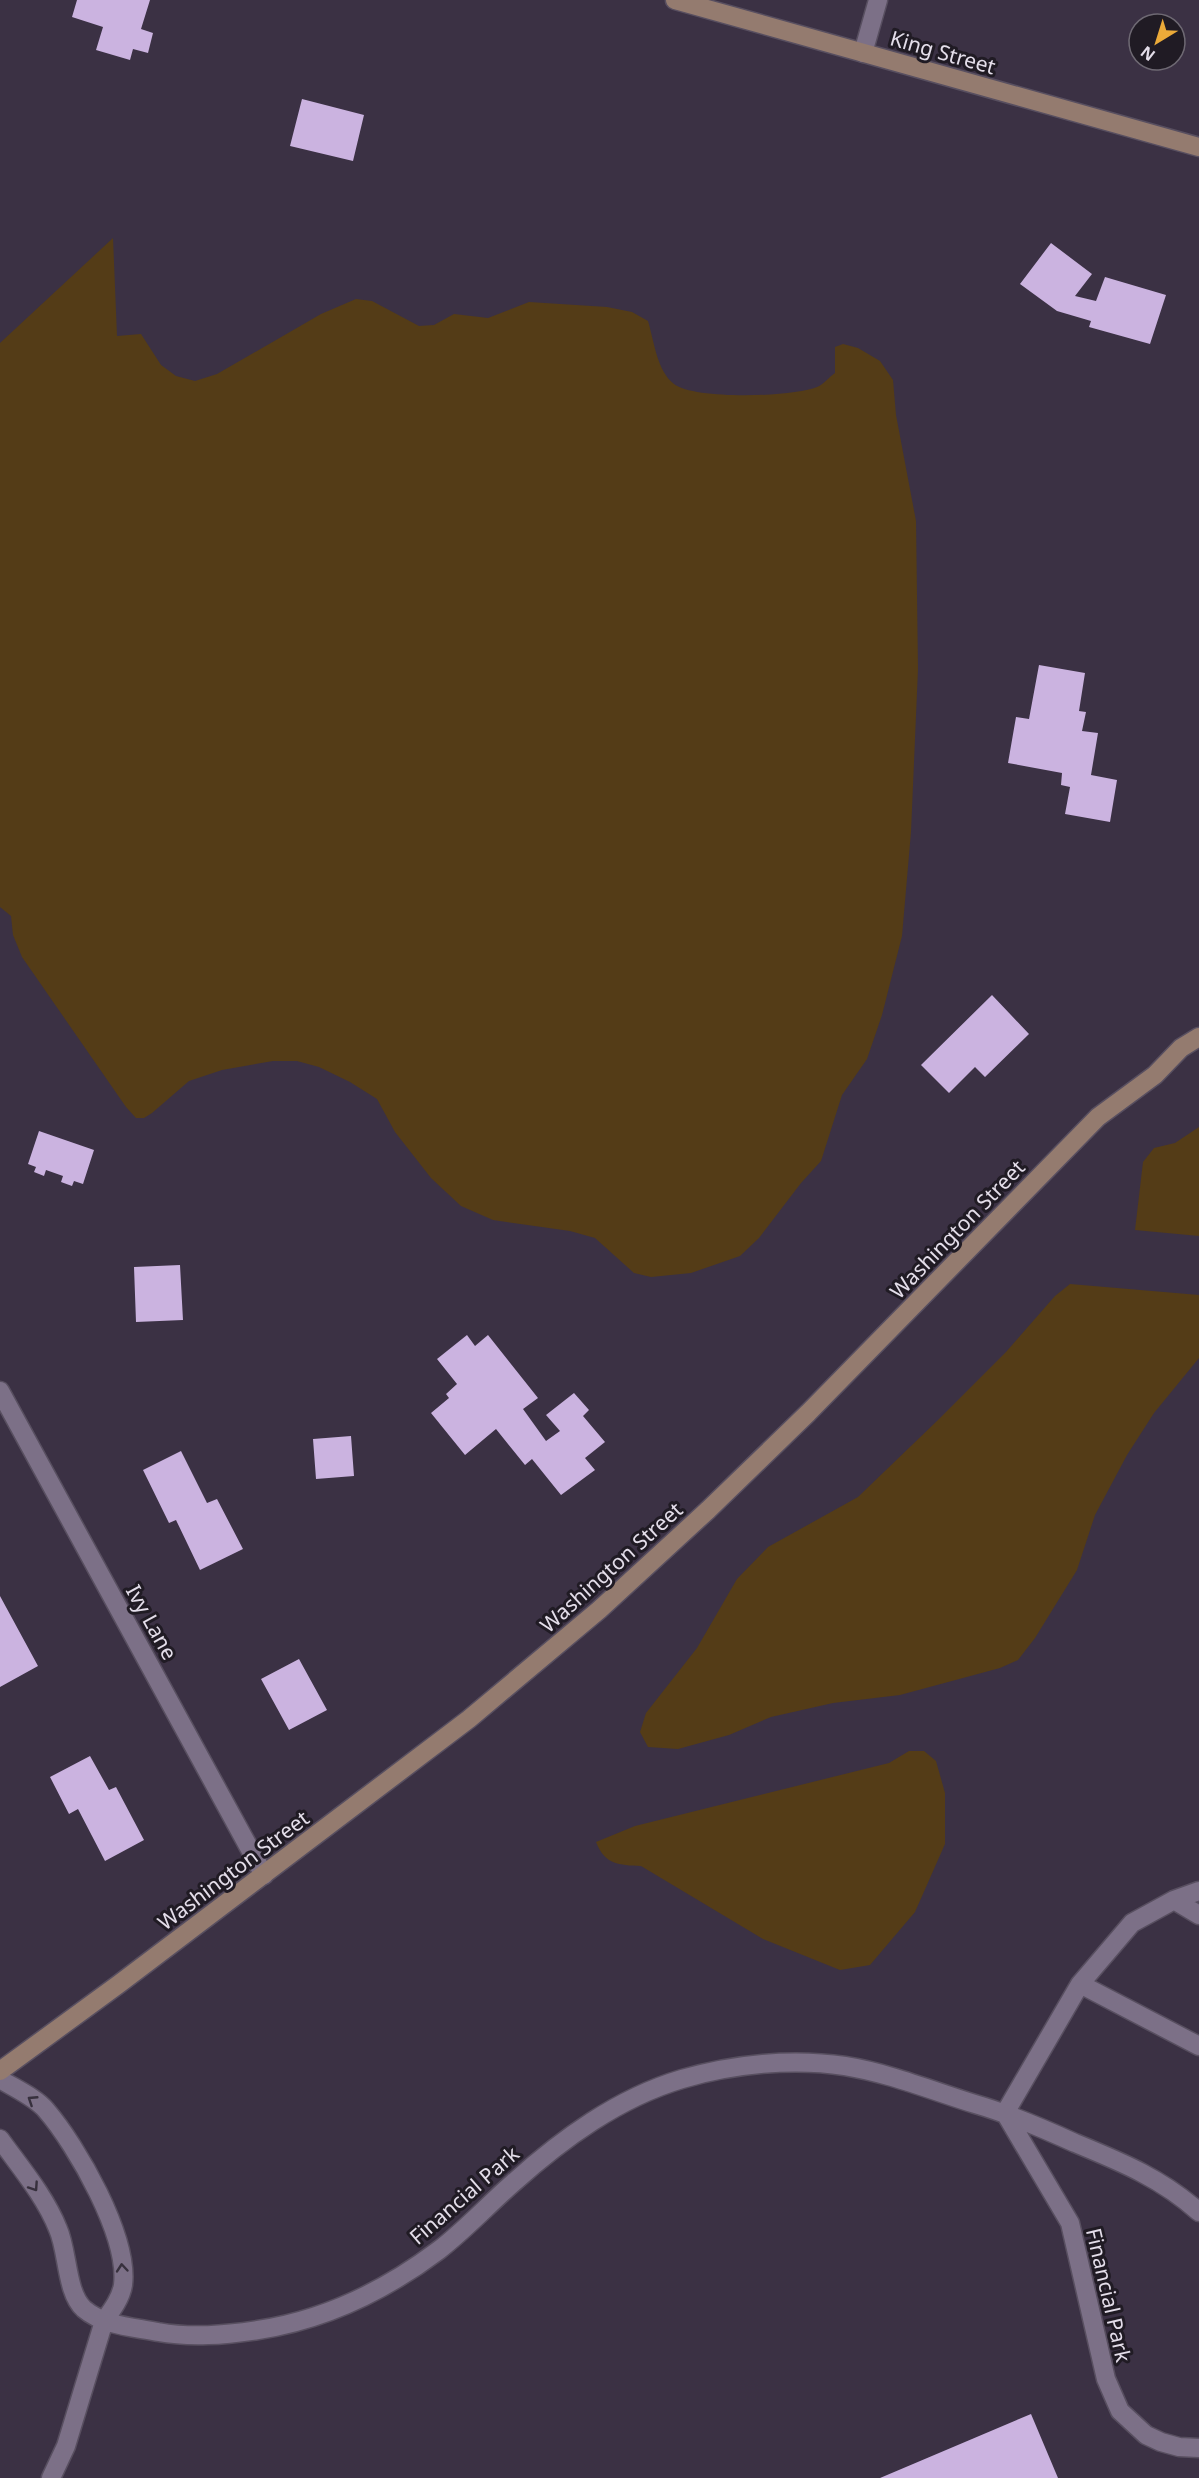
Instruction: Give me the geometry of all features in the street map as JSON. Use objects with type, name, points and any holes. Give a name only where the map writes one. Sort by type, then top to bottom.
[{"type":"main road","name":"King Street","points":[[675,0],[1199,147]]},
{"type":"main road","name":"Washington Street","points":[[0,2071],[119,1984],[469,1719],[599,1610],[708,1510],[807,1413],[1098,1118],[1155,1075],[1181,1048],[1199,1037]]},
{"type":"street","points":[[863,53],[878,0]]},
{"type":"street","name":"Ivy Lane","points":[[0,1391],[264,1875]]},
{"type":"street","points":[[1005,2113],[1080,1984],[1132,1923],[1174,1900],[1199,1891]]},
{"type":"street","points":[[1174,1900],[1199,1915]]},
{"type":"street","points":[[1080,1984],[1199,2046]]},
{"type":"street","name":"Financial Park","points":[[104,2321],[183,2337],[229,2334],[276,2327],[321,2315],[365,2296],[402,2275],[441,2248],[514,2181],[581,2130],[615,2108],[640,2095],[683,2079],[764,2064],[808,2063],[846,2066],[1005,2113],[1154,2177],[1179,2194],[1199,2212]]},
{"type":"street","points":[[0,2079],[45,2108],[71,2146],[111,2222],[120,2247],[123,2287],[116,2306],[104,2321],[69,2437],[51,2478]]},
{"type":"street","name":"Financial Park","points":[[1005,2113],[1070,2223],[1106,2379],[1120,2411],[1146,2435],[1179,2447],[1199,2448]]},
{"type":"street","points":[[0,2139],[47,2206],[58,2227],[73,2291],[82,2308],[104,2321]]},
{"type":"shaded area","points":[[113,238],[117,336],[141,334],[161,365],[176,376],[195,381],[217,374],[321,314],[356,299],[372,301],[419,326],[434,325],[454,314],[488,318],[529,302],[607,307],[632,312],[648,321],[660,364],[668,378],[685,389],[702,393],[767,395],[817,387],[835,373],[835,347],[843,344],[858,348],[880,361],[893,380],[896,415],[916,521],[918,669],[911,832],[902,936],[882,1015],[867,1059],[842,1095],[821,1161],[759,1238],[740,1256],[691,1273],[651,1277],[634,1273],[595,1238],[570,1231],[493,1220],[461,1206],[431,1178],[395,1132],[377,1099],[350,1082],[319,1067],[297,1061],[273,1061],[222,1070],[189,1081],[152,1113],[144,1118],[136,1118],[126,1107],[22,957],[13,935],[11,916],[0,907],[0,343]]},
{"type":"shaded area","points":[[1199,1127],[1199,1236],[1135,1230],[1143,1162],[1154,1148],[1175,1143]]},
{"type":"shaded area","points":[[1070,1284],[1199,1295],[1199,1358],[1154,1413],[1127,1455],[1095,1515],[1077,1570],[1035,1638],[1018,1660],[1000,1668],[900,1695],[833,1703],[771,1717],[729,1735],[678,1749],[648,1747],[640,1732],[646,1713],[697,1648],[737,1579],[768,1547],[858,1497],[1006,1352],[1055,1296]]},
{"type":"shaded area","points":[[909,1751],[924,1751],[936,1761],[945,1793],[945,1844],[915,1912],[870,1965],[840,1970],[763,1939],[641,1866],[619,1864],[608,1859],[596,1842],[635,1826],[889,1763]]},
{"type":"building","points":[[77,0],[150,0],[141,29],[153,33],[148,53],[133,49],[130,60],[96,50],[103,27],[72,17]]},
{"type":"building","points":[[302,99],[364,115],[353,161],[290,146]]},
{"type":"building","points":[[1051,243],[1092,274],[1075,296],[1096,301],[1105,277],[1166,295],[1150,344],[1089,327],[1091,321],[1057,311],[1020,284]]},
{"type":"building","points":[[1039,665],[1085,673],[1079,711],[1086,712],[1082,731],[1098,733],[1091,775],[1117,780],[1110,822],[1065,814],[1070,787],[1061,785],[1062,773],[1008,763],[1016,717],[1029,719]]},
{"type":"building","points":[[992,995],[1029,1034],[985,1077],[975,1067],[949,1093],[921,1065]]},
{"type":"building","points":[[39,1131],[94,1150],[83,1184],[74,1181],[72,1186],[61,1182],[63,1176],[46,1170],[44,1176],[34,1172],[36,1167],[28,1164]]},
{"type":"building","points":[[180,1265],[183,1320],[136,1322],[134,1267]]},
{"type":"building","points":[[467,1335],[475,1346],[488,1335],[538,1398],[523,1409],[546,1441],[560,1431],[546,1415],[574,1393],[589,1410],[583,1416],[605,1442],[585,1458],[595,1470],[561,1495],[532,1459],[525,1465],[496,1429],[465,1455],[431,1413],[449,1398],[446,1394],[457,1384],[437,1359]]},
{"type":"building","points":[[351,1436],[354,1476],[316,1479],[313,1439]]},
{"type":"building","points":[[181,1451],[207,1503],[217,1499],[243,1549],[200,1570],[176,1520],[169,1523],[143,1470]]},
{"type":"building","points":[[0,1596],[38,1666],[0,1687]]},
{"type":"building","points":[[299,1659],[327,1710],[289,1730],[261,1679]]},
{"type":"building","points":[[90,1756],[109,1790],[116,1787],[144,1840],[105,1861],[78,1809],[69,1814],[50,1777]]},
{"type":"building","points":[[1031,2414],[1058,2478],[880,2478]]}]
